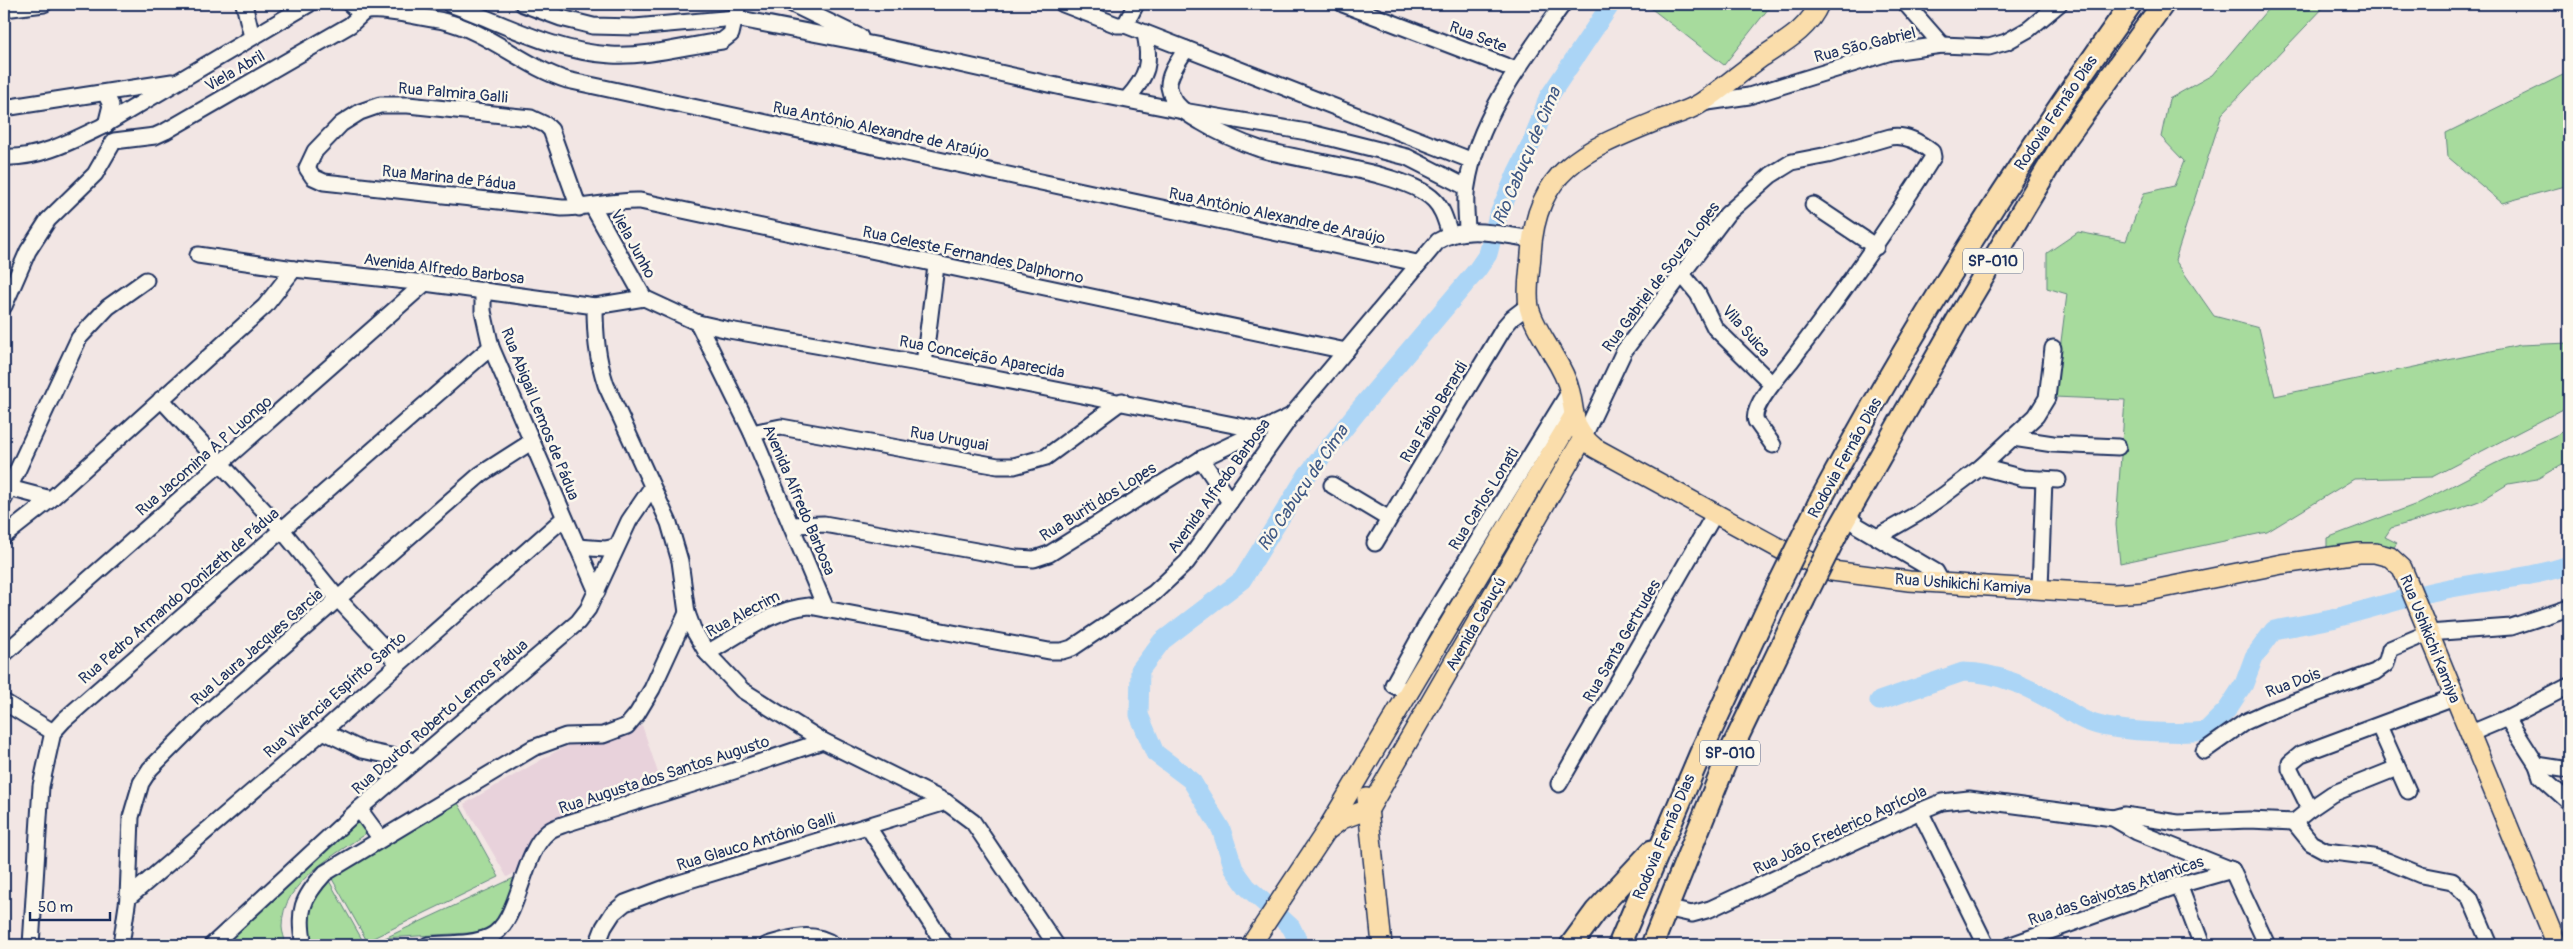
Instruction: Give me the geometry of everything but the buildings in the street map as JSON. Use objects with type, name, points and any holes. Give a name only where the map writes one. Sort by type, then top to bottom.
[{"type":"highway","name":"Rodovia Fernão Dias","points":[[1619,945],[1702,750],[1777,588],[1845,454],[1941,291],[2045,126],[2131,4]]},
{"type":"highway","name":"Rodovia Fernão Dias","points":[[1652,945],[1665,908],[1726,761],[1843,522],[1961,314],[2064,141],[2162,4]]},
{"type":"highway","points":[[1570,945],[1596,911],[1666,833]]},
{"type":"main road","points":[[1583,438],[1576,428],[1570,392],[1564,376],[1532,318],[1529,305],[1532,239],[1538,209],[1545,194],[1566,169],[1608,142],[1701,104],[1730,80],[1802,30],[1819,4]]},
{"type":"main road","name":"Avenida Cabuçú","points":[[1251,945],[1363,770],[1574,415]]},
{"type":"main road","name":"Rua Ushikichi Kamiya","points":[[1583,438],[1595,448],[1714,514],[1819,567],[1881,578],[2114,594],[2132,593],[2282,564],[2376,552],[2390,557],[2402,568],[2469,734],[2558,945]]},
{"type":"main road","name":"Avenida Cabuçú","points":[[1371,798],[1396,763],[1583,438]]},
{"type":"main road","points":[[1374,751],[1384,751],[1392,756],[1396,763]]},
{"type":"main road","points":[[1363,770],[1371,798],[1382,945]]},
{"type":"main road","points":[[1324,833],[1371,798]]},
{"type":"street","points":[[4,9],[44,4]]},
{"type":"street","points":[[244,4],[252,37]]},
{"type":"street","points":[[4,157],[41,152],[104,126],[136,109],[176,81],[309,4]]},
{"type":"street","name":"Rua Antônio Alexandre de Araújo","points":[[350,4],[357,10],[372,8],[401,9],[475,32],[529,64],[567,80],[1418,264]]},
{"type":"street","points":[[450,4],[546,42],[578,51],[612,55],[644,53],[722,42],[731,34],[736,11]]},
{"type":"street","points":[[523,4],[561,18],[593,26],[616,28],[736,11],[875,45],[1066,88],[1183,111],[1307,132],[1407,157],[1466,187]]},
{"type":"street","points":[[792,4],[875,45]]},
{"type":"street","points":[[1063,4],[1117,25],[1125,25],[1473,161]]},
{"type":"street","points":[[1125,25],[1136,4]]},
{"type":"street","name":"Rua Sete","points":[[1343,4],[1516,70]]},
{"type":"street","points":[[1472,232],[1466,187],[1473,161],[1496,104],[1516,70],[1563,4]]},
{"type":"street","points":[[1906,4],[1942,45]]},
{"type":"street","name":"Rua São Gabriel","points":[[1701,104],[1749,96],[1891,52],[1942,45],[1989,47],[2006,42],[2029,29],[2059,4]]},
{"type":"street","name":"Viela Abril","points":[[114,141],[154,136],[166,131],[350,25],[372,8]]},
{"type":"street","points":[[1127,99],[1143,80],[1149,54],[1145,33]]},
{"type":"street","points":[[1186,49],[1172,72],[1169,86],[1174,100],[1183,111],[1221,134],[1259,148],[1405,182],[1434,200],[1444,215],[1450,234],[1472,232],[1532,239]]},
{"type":"street","points":[[4,108],[176,81]]},
{"type":"street","points":[[104,126],[111,105],[105,93]]},
{"type":"street","name":"Rua Palmira Galli","points":[[307,168],[315,151],[341,124],[360,112],[380,105],[408,105],[531,118],[546,125],[554,137]]},
{"type":"street","points":[[4,306],[28,251],[48,220],[95,174],[114,141],[104,126]]},
{"type":"street","name":"Rua Gabriel de Souza Lopes","points":[[1583,438],[1624,351],[1727,214],[1771,175],[1792,162],[1898,135],[1909,138],[1930,150],[1933,157],[1876,247]]},
{"type":"street","name":"Viela Junho","points":[[554,137],[586,207],[644,298]]},
{"type":"street","name":"Rua Marina de Pádua","points":[[307,168],[313,177],[324,182],[586,207]]},
{"type":"street","name":"Rua Celeste Fernandes Dalphorno","points":[[586,207],[626,201],[640,202],[1346,351]]},
{"type":"street","points":[[1773,445],[1754,417],[1756,410],[1772,384],[1876,247],[1813,206]]},
{"type":"street","name":"Avenida Alfredo Barbosa","points":[[698,323],[752,433],[826,609],[1049,651],[1062,651],[1072,648],[1154,593],[1187,562],[1292,416],[1418,264],[1438,241],[1450,234]]},
{"type":"street","name":"Avenida Alfredo Barbosa","points":[[198,255],[294,270],[425,283],[595,306],[644,298]]},
{"type":"street","points":[[924,364],[936,266]]},
{"type":"street","points":[[4,536],[51,499],[265,306],[294,270]]},
{"type":"street","name":"Vila Suica","points":[[1681,273],[1698,294],[1715,328],[1772,384]]},
{"type":"street","points":[[51,499],[5,492],[79,338],[108,307],[146,280]]},
{"type":"street","name":"Rua Jacomina A P Luongo","points":[[4,654],[222,464],[425,283]]},
{"type":"street","name":"Rua Abigail Lemos de Pádua","points":[[483,290],[483,311],[491,347],[596,592]]},
{"type":"street","points":[[644,298],[698,323]]},
{"type":"street","name":"Rua Fábio Berardi","points":[[1374,543],[1506,326],[1512,318],[1529,305]]},
{"type":"street","points":[[595,306],[595,342],[598,362],[606,384],[669,523],[680,561],[687,613],[706,653],[742,690],[823,741],[946,802],[973,822],[1056,945]]},
{"type":"street","name":"Rua Conceição Aparecida","points":[[698,323],[1122,401],[1259,430]]},
{"type":"street","name":"Rua Pedro Armando Donizeth de Pádua","points":[[53,732],[64,720],[491,347]]},
{"type":"street","points":[[1877,537],[1917,514],[1981,467],[2044,406],[2050,384],[2053,348]]},
{"type":"street","name":"Rua Carlos Lonati","points":[[1409,693],[1393,685],[1427,624],[1570,392]]},
{"type":"street","points":[[162,399],[282,530],[339,600],[398,663]]},
{"type":"street","name":"Rua Uruguai","points":[[752,433],[781,427],[998,466],[1014,466],[1046,457],[1122,401]]},
{"type":"street","name":"Rua Buriti dos Lopes","points":[[791,525],[824,524],[1016,558],[1034,559],[1049,554],[1201,459],[1292,416]]},
{"type":"street","points":[[2013,438],[2054,444],[2118,447]]},
{"type":"street","name":"Rua Laura Jacques Garcia","points":[[121,945],[128,898],[131,817],[138,791],[150,769],[200,719],[339,600],[481,474],[531,442]]},
{"type":"street","points":[[1201,459],[1230,502]]},
{"type":"street","points":[[1981,467],[2014,477],[2051,479],[2040,589]]},
{"type":"street","points":[[1332,485],[1389,519]]},
{"type":"street","name":"Rua Doutor Roberto Lemos Pádua","points":[[212,945],[359,809],[578,622],[588,609],[615,547],[639,503],[652,487]]},
{"type":"street","name":"Rua Santa Gertrudes","points":[[1559,784],[1714,514]]},
{"type":"street","name":"Rua Vivência Espírito Santo","points":[[128,898],[323,731],[564,518]]},
{"type":"street","points":[[1843,522],[1858,526],[1936,572],[1942,583]]},
{"type":"street","points":[[577,547],[605,549],[615,547]]},
{"type":"street","name":"Rua Alecrim","points":[[706,653],[795,607],[809,606],[826,609]]},
{"type":"street","points":[[2428,633],[2511,627],[2569,608]]},
{"type":"street","points":[[304,945],[300,919],[303,903],[311,889],[325,873],[533,748],[566,736],[603,735],[627,726],[637,714],[652,689],[687,613]]},
{"type":"street","points":[[1427,624],[1446,629],[1468,639]]},
{"type":"street","name":"Rua Dois","points":[[2204,750],[2245,722],[2273,709],[2382,668],[2390,649],[2428,633]]},
{"type":"street","points":[[2469,734],[2507,718],[2569,686]]},
{"type":"street","points":[[2310,809],[2290,770],[2293,759],[2300,754],[2454,697]]},
{"type":"street","points":[[4,702],[53,732],[41,786],[31,945]]},
{"type":"street","points":[[2507,718],[2537,765],[2541,776],[2569,802]]},
{"type":"street","points":[[2379,726],[2408,791]]},
{"type":"street","points":[[323,731],[362,750],[415,761]]},
{"type":"street","name":"Rua Augusta dos Santos Augusto","points":[[428,945],[479,941],[491,937],[506,918],[518,895],[534,850],[548,831],[565,824],[734,772],[823,741]]},
{"type":"street","points":[[2537,765],[2569,770]]},
{"type":"street","points":[[2113,818],[2124,815],[2178,823],[2249,820],[2294,822],[2332,794],[2398,768]]},
{"type":"street","name":"Rua João Frederico Agrícola","points":[[1665,908],[1692,914],[1710,909],[1920,811],[1942,802],[1969,799],[2113,818],[2137,832],[2232,870]]},
{"type":"street","name":"Rua Glauco Antônio Galli","points":[[597,945],[609,920],[626,903],[673,885],[946,802]]},
{"type":"street","points":[[359,809],[381,839]]},
{"type":"street","points":[[1920,811],[1986,945]]},
{"type":"street","points":[[2294,822],[2311,842],[2326,852],[2373,857],[2422,875],[2452,881],[2470,898],[2490,945]]},
{"type":"street","points":[[868,827],[945,945]]},
{"type":"street","points":[[2232,870],[2268,945]]},
{"type":"street","name":"Rua das Gaivotas Atlanticas","points":[[2012,945],[2179,885],[2232,870]]},
{"type":"street","points":[[2179,885],[2202,945]]},
{"type":"street","points":[[767,945],[792,937],[810,936],[834,945]]},
{"type":"shaded area","points":[[642,725],[662,785],[567,813],[544,824],[530,839],[520,870],[507,877],[464,804],[578,741],[614,741]]},
{"type":"green space","points":[[1650,4],[1772,4],[1724,65],[1648,6]]},
{"type":"green space","points":[[2272,4],[2327,4],[2222,114],[2175,260],[2214,316],[2259,328],[2275,396],[2520,345],[2569,343],[2569,406],[2432,477],[2354,479],[2267,532],[2120,563],[2116,525],[2125,400],[2054,397],[2067,294],[2047,288],[2047,253],[2078,232],[2126,241],[2144,193],[2174,186],[2184,161],[2161,137],[2169,99],[2212,75]]},
{"type":"green space","points":[[2569,72],[2569,185],[2502,203],[2448,157],[2446,133]]},
{"type":"green space","points":[[2569,429],[2569,460],[2537,479],[2508,484],[2482,500],[2391,528],[2385,537],[2397,543],[2390,552],[2327,554],[2327,538],[2417,504],[2494,464]]},
{"type":"green space","points":[[458,803],[499,877],[367,941],[331,877]]},
{"type":"green space","points":[[359,818],[369,831],[314,870],[301,882],[291,896],[284,911],[282,927],[286,945],[220,945]]},
{"type":"green space","points":[[516,877],[512,893],[505,908],[485,932],[385,938]]},
{"type":"green space","points":[[328,879],[364,943],[319,945],[312,938],[308,930],[309,912],[312,903]]},
{"type":"waterway","name":"Rio Cabuçu de Cima","points":[[1300,945],[1291,927],[1247,887],[1234,869],[1221,829],[1191,780],[1155,753],[1139,715],[1140,670],[1162,641],[1242,580],[1307,475],[1358,411],[1477,270],[1488,254],[1497,219],[1533,140],[1548,98],[1611,4]]},
{"type":"waterway","points":[[2423,594],[2459,586],[2515,578],[2569,565]]},
{"type":"waterway","points":[[1879,701],[1963,672],[1976,673],[2002,678],[2015,683],[2039,694],[2082,719],[2100,725],[2147,731],[2206,731],[2227,710],[2244,684],[2254,657],[2274,630],[2332,619],[2404,599]]}]
